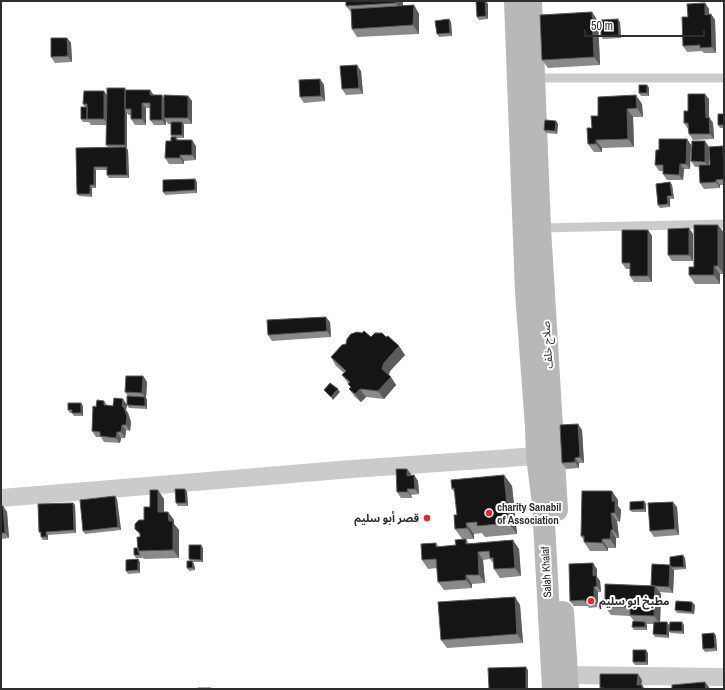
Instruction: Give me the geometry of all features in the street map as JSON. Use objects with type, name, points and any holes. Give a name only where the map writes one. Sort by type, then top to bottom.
[{"type":"main road","name":"صلاح خلف","points":[[516,1],[526,292],[537,456]]},
{"type":"main road","name":"صلاح خلف","points":[[531,1],[536,78],[540,228],[563,684]]},
{"type":"main road","name":"Salah Khalaf","points":[[537,456],[563,684]]},
{"type":"street","points":[[1,498],[537,456]]},
{"type":"street","points":[[563,684],[724,677]]},
{"type":"lane","points":[[536,78],[724,78]]},
{"type":"lane","points":[[540,228],[724,224]]},
{"type":"building","points":[[346,1],[396,1],[396,3],[346,6]]},
{"type":"building","points":[[476,1],[485,1],[486,16],[477,17]]},
{"type":"building","points":[[705,3],[705,15],[711,14],[712,47],[700,48],[700,45],[683,46],[682,17],[688,17],[687,4]]},
{"type":"building","points":[[414,5],[413,25],[352,29],[351,9]]},
{"type":"building","points":[[592,12],[594,57],[542,60],[540,15]]},
{"type":"building","points":[[449,19],[450,33],[437,34],[435,21]]},
{"type":"building","points":[[618,19],[619,35],[601,36],[601,20]]},
{"type":"building","points":[[51,38],[67,38],[68,56],[51,57]]},
{"type":"building","points":[[357,65],[359,88],[342,89],[340,66]]},
{"type":"building","points":[[320,79],[321,96],[300,97],[299,80]]},
{"type":"building","points":[[639,85],[647,85],[647,93],[639,93]]},
{"type":"building","points":[[107,88],[125,88],[125,145],[106,145]]},
{"type":"building","points":[[125,90],[150,90],[150,95],[162,95],[162,120],[150,120],[150,103],[142,103],[142,119],[131,119],[131,109],[125,109]]},
{"type":"building","points":[[84,91],[104,91],[104,119],[87,119],[87,104],[83,104]]},
{"type":"building","points":[[688,94],[705,94],[706,118],[709,117],[710,134],[689,134],[688,123],[684,123],[684,111],[688,111]]},
{"type":"building","points":[[164,95],[188,96],[188,118],[164,118]]},
{"type":"building","points":[[636,95],[637,108],[627,109],[628,139],[596,140],[596,144],[588,144],[587,128],[592,128],[591,116],[598,116],[598,97]]},
{"type":"building","points":[[81,107],[87,107],[87,119],[81,119]]},
{"type":"building","points":[[718,114],[724,114],[724,125],[718,125]]},
{"type":"building","points":[[545,120],[556,121],[555,131],[544,130]]},
{"type":"building","points":[[171,122],[182,122],[182,135],[171,135]]},
{"type":"building","points":[[171,137],[176,137],[176,140],[192,140],[192,155],[180,155],[180,158],[165,158],[166,141],[171,141]]},
{"type":"building","points":[[659,139],[687,139],[686,164],[680,164],[679,175],[663,174],[663,165],[655,165],[656,150],[659,150]]},
{"type":"building","points":[[692,141],[705,141],[705,162],[691,161]]},
{"type":"building","points":[[723,146],[724,179],[716,180],[716,182],[700,183],[699,165],[710,165],[709,147]]},
{"type":"building","points":[[126,147],[127,175],[107,175],[107,167],[94,167],[94,185],[90,185],[90,194],[77,194],[76,148]]},
{"type":"building","points":[[195,179],[195,190],[163,192],[163,180]]},
{"type":"building","points":[[670,182],[672,196],[667,196],[668,204],[658,205],[656,184]]},
{"type":"building","points":[[694,225],[718,225],[718,266],[714,266],[714,275],[689,275],[689,267],[694,267]]},
{"type":"building","points":[[689,228],[689,255],[668,255],[668,229]]},
{"type":"building","points":[[622,230],[648,230],[648,276],[630,276],[630,263],[622,263]]},
{"type":"building","points":[[326,317],[327,331],[268,335],[267,320]]},
{"type":"building","points":[[364,331],[371,337],[375,333],[382,333],[386,337],[388,336],[399,346],[384,363],[382,369],[391,377],[378,391],[360,389],[355,394],[349,389],[351,387],[348,384],[350,382],[342,375],[346,371],[331,357],[342,345],[346,344],[347,339],[351,334],[357,332],[362,333]]},
{"type":"building","points":[[126,376],[143,376],[142,393],[125,392]]},
{"type":"building","points":[[330,383],[338,389],[331,397],[324,390]]},
{"type":"building","points":[[127,396],[145,397],[145,406],[127,405]]},
{"type":"building","points":[[114,398],[123,399],[122,406],[127,416],[126,425],[122,425],[121,432],[117,432],[116,438],[100,436],[100,432],[92,431],[93,406],[96,407],[97,400],[104,401],[104,405],[113,406]]},
{"type":"building","points":[[68,403],[81,403],[81,413],[72,413],[72,410],[68,410]]},
{"type":"building","points":[[578,424],[580,457],[575,458],[575,462],[562,463],[560,425]]},
{"type":"building","points":[[396,469],[407,469],[407,476],[414,475],[415,489],[407,489],[408,492],[397,492]]},
{"type":"building","name":"charity Sanabil of Association","points":[[504,475],[509,523],[477,526],[477,522],[466,523],[467,528],[455,529],[454,515],[457,515],[454,488],[452,489],[451,480]]},
{"type":"building","points":[[175,489],[185,489],[186,503],[176,503]]},
{"type":"building","points":[[150,490],[158,490],[158,512],[168,512],[169,521],[173,521],[173,550],[138,551],[137,537],[140,537],[140,533],[135,529],[135,524],[139,520],[144,520],[144,507],[150,507]]},
{"type":"building","points":[[582,491],[612,491],[612,501],[615,501],[615,513],[611,513],[613,530],[611,530],[610,539],[602,539],[602,543],[584,542],[584,536],[581,536]]},
{"type":"building","points":[[115,496],[118,527],[83,531],[80,500]]},
{"type":"building","points":[[644,501],[644,509],[630,510],[630,502]]},
{"type":"building","points":[[673,502],[675,529],[650,531],[648,503]]},
{"type":"building","points":[[73,503],[74,530],[46,532],[46,537],[41,537],[41,532],[39,532],[38,504]]},
{"type":"building","points":[[1,506],[3,506],[5,533],[1,533]]},
{"type":"building","points":[[466,539],[466,544],[513,540],[515,568],[494,569],[493,558],[490,558],[489,551],[478,552],[479,575],[466,575],[466,580],[438,582],[436,559],[422,560],[421,544],[436,543],[436,547],[456,545],[455,540]]},
{"type":"building","points":[[189,545],[201,545],[201,560],[189,559]]},
{"type":"building","points":[[134,548],[138,548],[140,555],[134,555]]},
{"type":"building","points":[[683,555],[684,567],[672,567],[670,565],[670,557]]},
{"type":"building","points":[[138,559],[138,570],[126,571],[126,560]]},
{"type":"building","points":[[187,561],[192,561],[193,568],[187,568]]},
{"type":"building","points":[[593,563],[593,576],[596,575],[597,586],[594,587],[594,601],[570,601],[569,564]]},
{"type":"building","points":[[652,564],[670,565],[669,587],[651,585]]},
{"type":"building","points":[[605,584],[655,586],[654,616],[630,615],[630,607],[605,607]]},
{"type":"building","points":[[515,597],[517,634],[441,640],[438,602]]},
{"type":"building","points":[[676,601],[692,602],[692,612],[675,610]]},
{"type":"building","points":[[633,621],[645,622],[645,627],[632,627]]},
{"type":"building","points":[[654,622],[667,622],[667,635],[653,634]]},
{"type":"building","points":[[670,622],[682,622],[682,631],[669,631]]},
{"type":"building","points":[[714,633],[715,648],[703,649],[702,634]]},
{"type":"building","points":[[633,650],[646,650],[646,662],[633,662]]},
{"type":"building","points":[[526,667],[526,689],[489,689],[488,668]]},
{"type":"building","points":[[600,674],[638,674],[637,685],[642,685],[642,689],[600,688]]},
{"type":"building","points":[[705,682],[706,689],[672,689],[672,685]]},
{"type":"building","points":[[211,688],[211,689],[198,689]]},
{"type":"place","name":"charity Sanabil of Association","points":[[489,513]]},
{"type":"place","name":"قصر أبو سليم","points":[[427,518]]},
{"type":"place","name":"مطبخ ابو سليم","points":[[591,601]]}]
